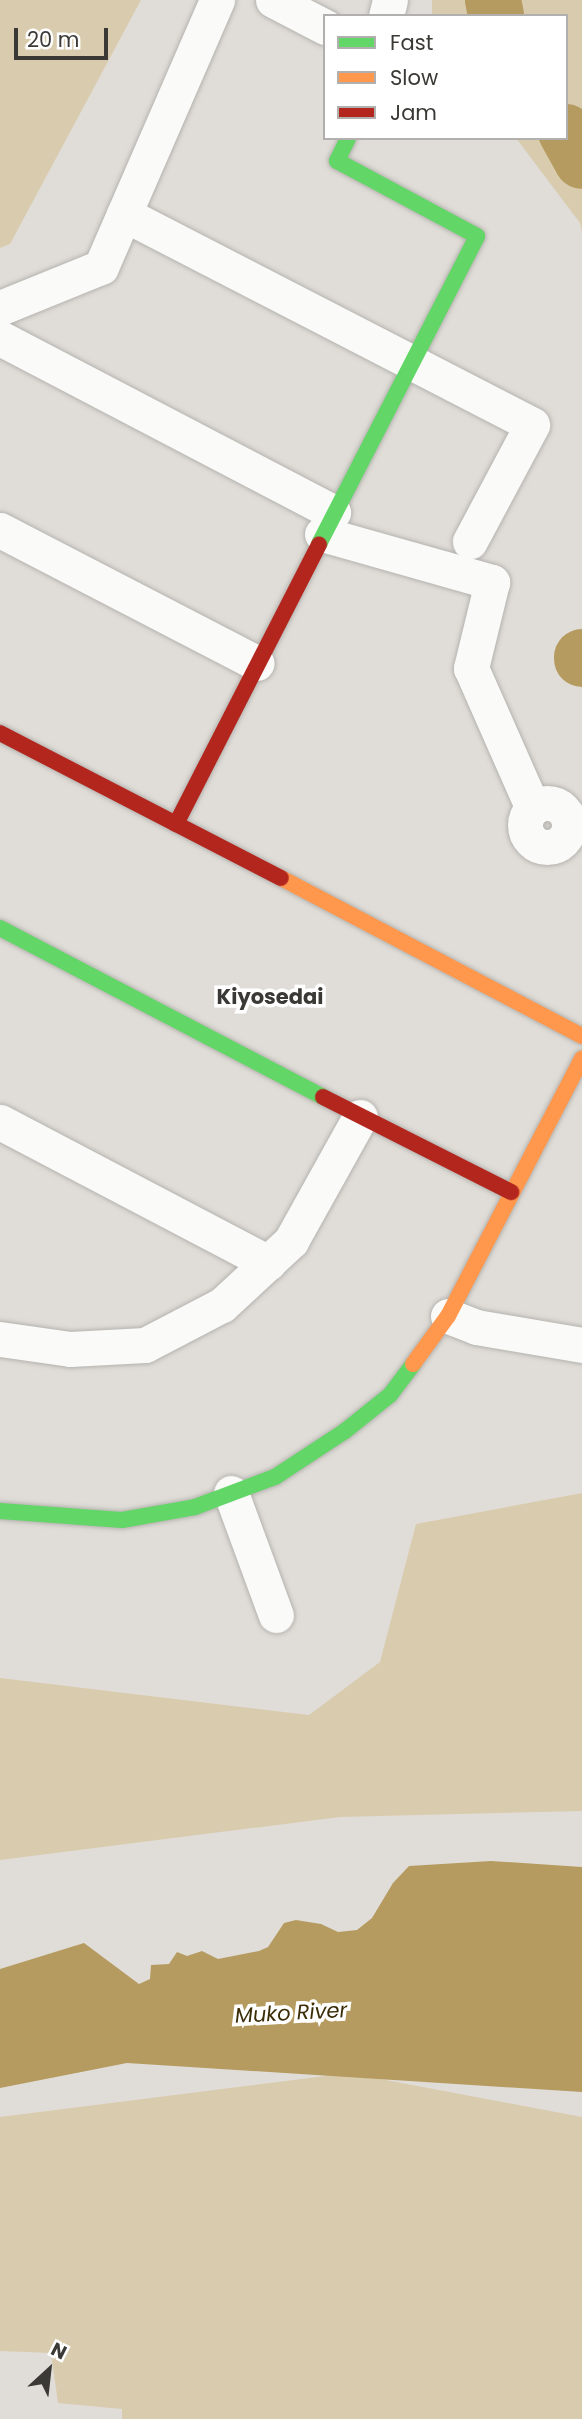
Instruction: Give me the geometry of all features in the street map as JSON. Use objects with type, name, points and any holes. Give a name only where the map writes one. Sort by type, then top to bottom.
[{"type":"street","points":[[0,308],[101,267],[217,0]]},
{"type":"street","points":[[273,0],[323,26]]},
{"type":"street","points":[[176,824],[477,236],[337,161],[347,140]]},
{"type":"street","points":[[124,214],[532,425],[470,541]]},
{"type":"street","points":[[0,338],[328,523],[492,582],[471,668],[532,806]]},
{"type":"street","points":[[0,530],[257,663]]},
{"type":"street","points":[[0,733],[570,1027],[582,1036]]},
{"type":"street","points":[[0,928],[360,1117],[511,1192]]},
{"type":"street","points":[[0,1511],[122,1520],[195,1507],[275,1477],[345,1431],[390,1395],[448,1316],[582,1059]]},
{"type":"street","points":[[0,1339],[70,1349],[145,1345],[222,1305],[291,1241],[360,1117]]},
{"type":"street","points":[[0,1122],[268,1263]]},
{"type":"street","points":[[448,1316],[476,1327],[582,1345]]},
{"type":"street","points":[[231,1493],[276,1615]]},
{"type":"shaded area","points":[[0,0],[141,0],[10,244],[0,248]]},
{"type":"shaded area","points":[[432,0],[582,0],[582,232],[580,223],[518,140],[568,140],[568,14],[432,14]]},
{"type":"shaded area","points":[[582,1493],[582,1811],[340,1817],[0,1860],[0,1678],[309,1715],[380,1662],[416,1524]]},
{"type":"shaded area","points":[[349,2073],[582,2117],[582,2419],[122,2419],[122,2409],[58,2403],[51,2353],[0,2351],[0,2117]]},
{"type":"water","name":"Muko River","points":[[491,1861],[582,1867],[582,2092],[127,2063],[0,2088],[0,1969],[84,1943],[139,1984],[150,1979],[151,1965],[169,1964],[177,1952],[187,1956],[202,1951],[218,1959],[259,1951],[268,1947],[284,1923],[296,1920],[321,1924],[338,1932],[357,1930],[372,1918],[393,1883],[409,1866]]},
{"type":"waterway","points":[[493,0],[496,14]]},
{"type":"waterway","points":[[568,136],[582,161]]},
{"type":"traffic: fast","points":[[319,544],[477,236],[337,161],[347,140]]},
{"type":"traffic: fast","points":[[0,928],[323,1097]]},
{"type":"traffic: fast","points":[[0,1511],[122,1520],[195,1507],[275,1477],[345,1431],[390,1395],[413,1364]]},
{"type":"traffic: slow","points":[[281,878],[582,1036]]},
{"type":"traffic: slow","points":[[413,1364],[448,1316],[582,1059]]},
{"type":"traffic: jam","points":[[176,824],[319,544]]},
{"type":"traffic: jam","points":[[0,733],[281,878]]},
{"type":"traffic: jam","points":[[323,1097],[511,1192]]},
{"type":"district","name":"Kiyosedai","points":[[270,997]]}]
